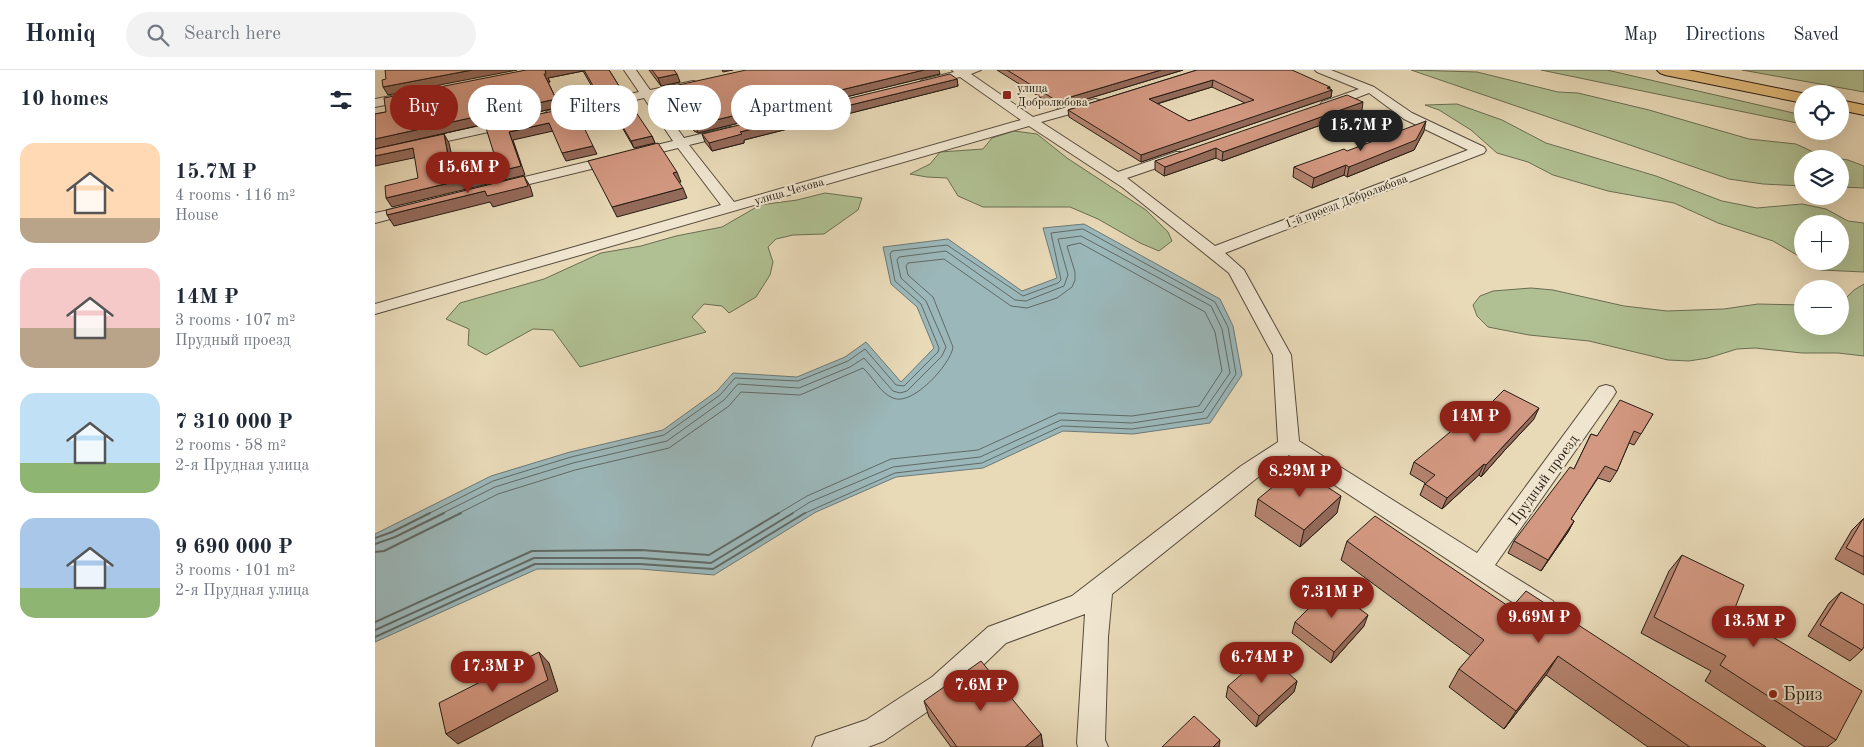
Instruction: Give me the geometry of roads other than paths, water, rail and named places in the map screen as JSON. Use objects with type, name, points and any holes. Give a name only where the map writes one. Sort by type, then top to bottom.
[{"type":"highway","points":[[1665,70],[1794,96]]},
{"type":"highway","points":[[1849,107],[1864,110]]},
{"type":"street","points":[[630,70],[681,143],[731,208]]},
{"type":"street","points":[[1321,70],[1370,90]]},
{"type":"street","points":[[915,85],[965,71],[1032,122],[1116,177],[1236,270],[1282,354],[1289,445]]},
{"type":"street","points":[[541,117],[703,82]]},
{"type":"street","points":[[1314,109],[1370,90]]},
{"type":"street","name":"1-й проезд Добролюбова","points":[[1213,252],[1479,150],[1408,116],[1370,90]]},
{"type":"street","name":"улица Чехова","points":[[375,309],[1107,99]]},
{"type":"street","points":[[375,103],[390,100]]},
{"type":"street","points":[[375,153],[480,130]]},
{"type":"street","points":[[490,190],[731,130]]},
{"type":"street","points":[[1116,177],[1191,151]]},
{"type":"street","points":[[375,218],[423,206]]},
{"type":"street","name":"Прудный проезд","points":[[1480,568],[1606,392]]},
{"type":"street","points":[[1289,445],[1562,621]]},
{"type":"street","points":[[826,747],[873,731],[942,686],[997,635],[1081,604],[1249,472],[1289,445]]},
{"type":"street","points":[[1092,745],[1095,637],[1100,590]]},
{"type":"water","points":[[1084,224],[1220,299],[1233,326],[1242,375],[1210,423],[1133,434],[1063,431],[983,468],[896,477],[816,512],[714,575],[640,569],[537,569],[375,642],[375,534],[491,476],[570,452],[663,430],[717,391],[733,373],[797,377],[845,357],[866,342],[901,382],[934,348],[917,307],[891,284],[883,247],[948,239],[1022,291],[1057,278],[1043,228]]},
{"type":"place","name":"улица Добролюбова","points":[[1007,95]]},
{"type":"place","name":"Бриз","points":[[1773,694]]}]
